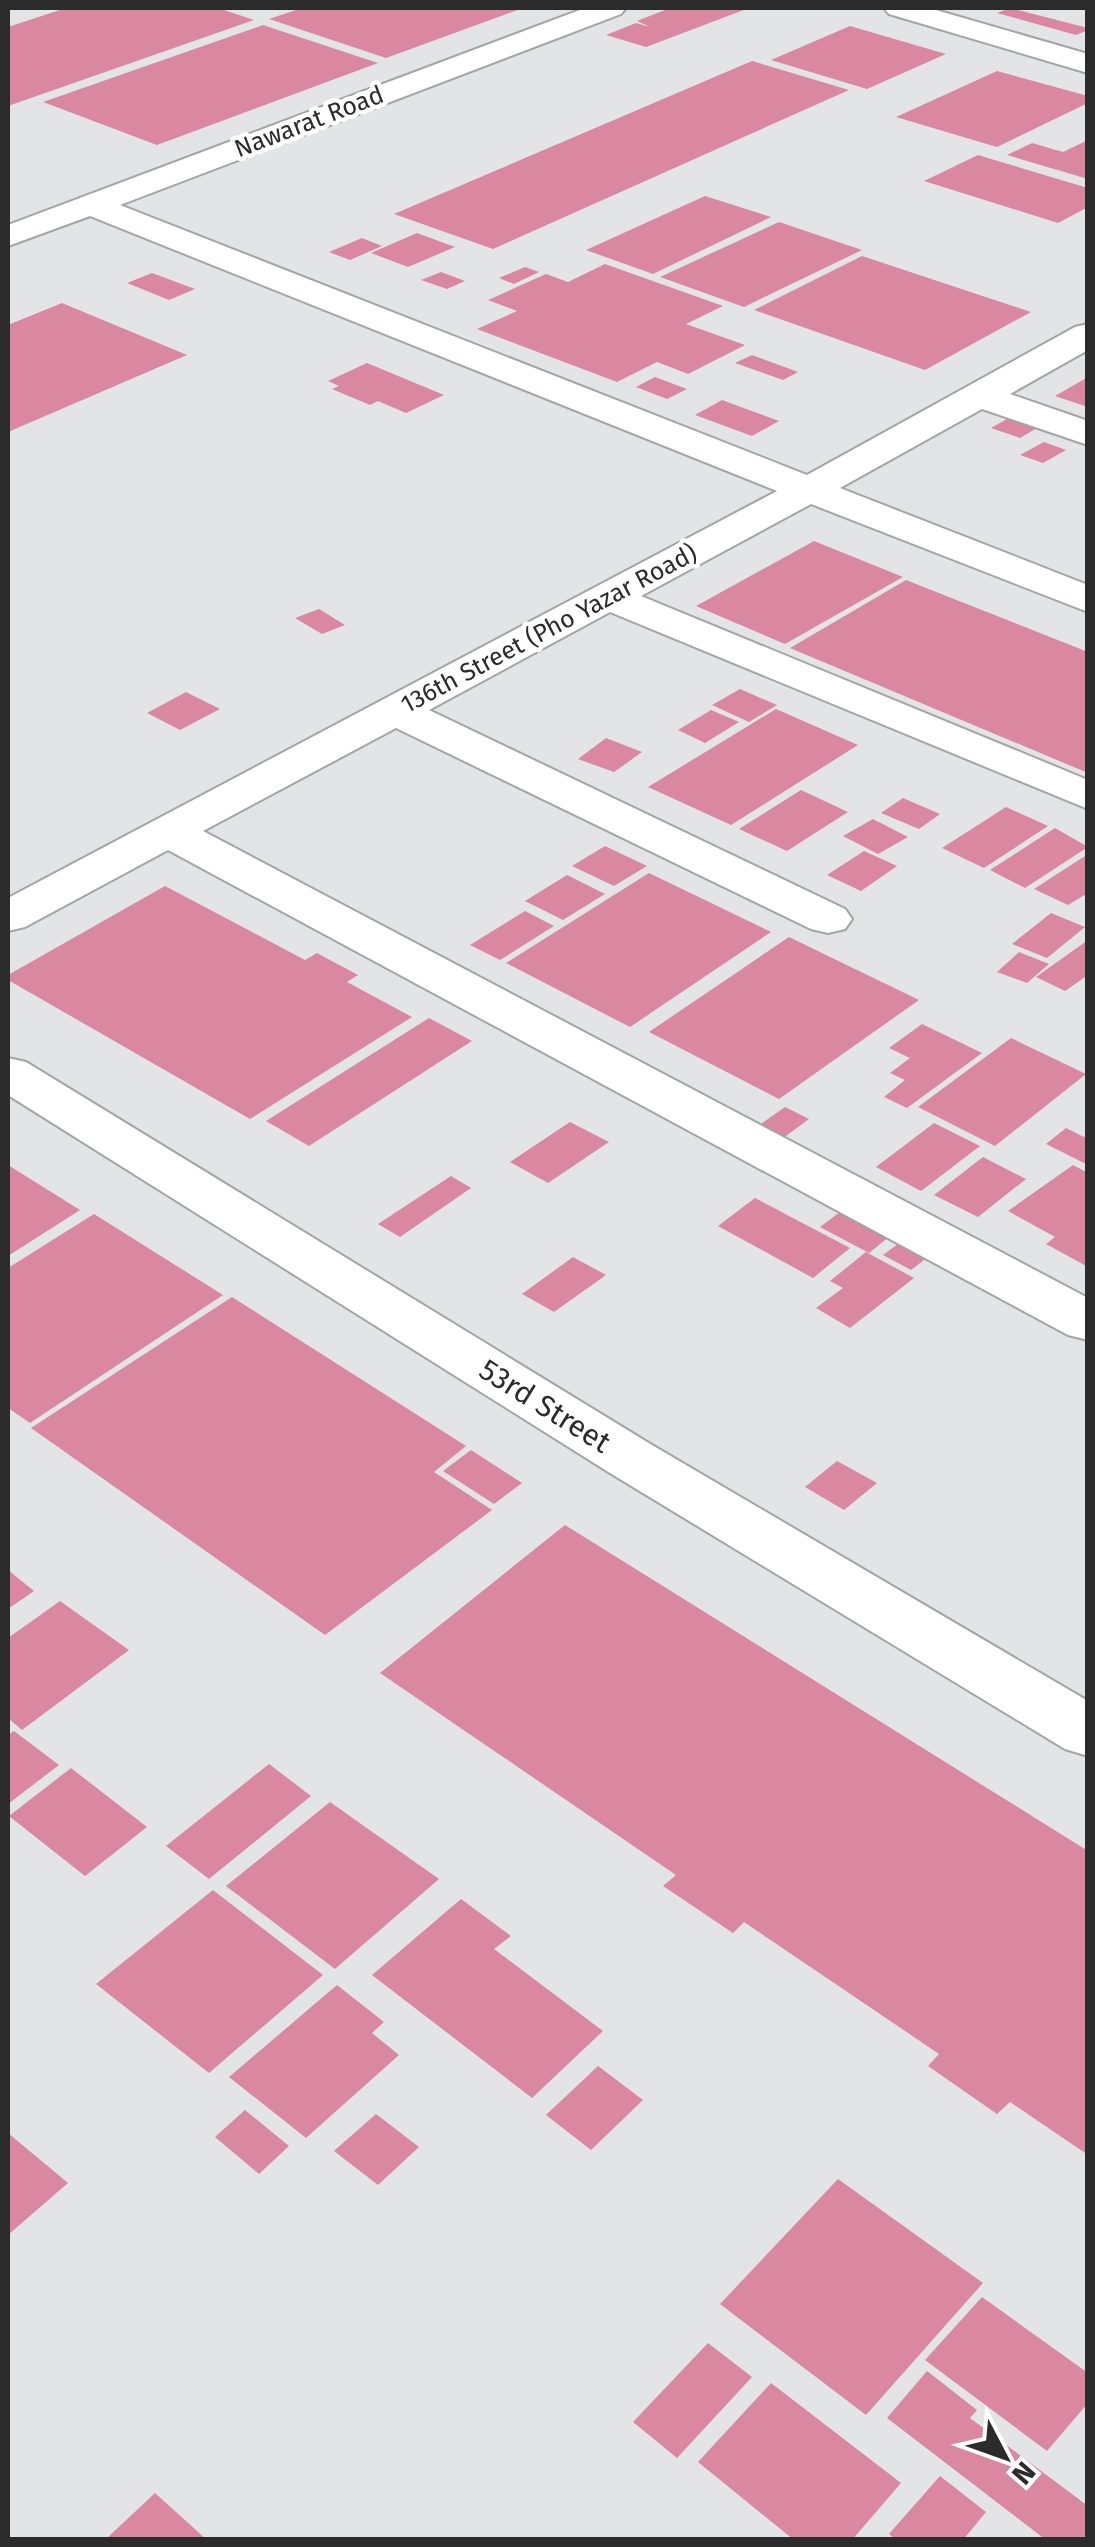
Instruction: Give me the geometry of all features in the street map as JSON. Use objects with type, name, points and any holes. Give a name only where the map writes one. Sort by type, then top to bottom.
[{"type":"street","name":"Nawarat Road","points":[[8,236],[611,8]]},
{"type":"street","points":[[899,8],[1088,64]]},
{"type":"street","points":[[91,204],[1088,600]]},
{"type":"street","name":"136th Street (Pho Yazar Road)","points":[[8,917],[610,597],[1088,335]]},
{"type":"street","points":[[981,396],[1088,434]]},
{"type":"street","points":[[610,597],[1088,796]]},
{"type":"street","points":[[396,712],[828,919]]},
{"type":"street","points":[[167,831],[1088,1322]]},
{"type":"street","name":"53rd Street","points":[[8,1073],[631,1459],[1088,1732]]},
{"type":"building","points":[[66,8],[218,8],[254,20],[8,106],[8,27]]},
{"type":"building","points":[[302,8],[523,8],[386,58],[269,19]]},
{"type":"building","points":[[670,8],[749,8],[646,47],[606,35],[636,23],[650,27],[637,21]]},
{"type":"building","points":[[1010,8],[1088,30],[1076,35],[997,13]]},
{"type":"building","points":[[263,25],[378,63],[157,145],[43,102]]},
{"type":"building","points":[[850,26],[946,54],[867,89],[771,60]]},
{"type":"building","points":[[752,61],[849,90],[493,249],[394,214]]},
{"type":"building","points":[[997,71],[1088,96],[1088,103],[997,147],[896,117]]},
{"type":"building","points":[[1088,140],[1088,179],[1007,155],[1032,143],[1063,152]]},
{"type":"building","points":[[978,155],[1088,188],[1088,207],[1058,223],[924,181]]},
{"type":"building","points":[[705,196],[771,217],[653,274],[586,250]]},
{"type":"building","points":[[779,222],[862,250],[744,307],[660,277]]},
{"type":"building","points":[[417,233],[455,247],[408,267],[371,253]]},
{"type":"building","points":[[362,238],[382,246],[350,260],[329,252]]},
{"type":"building","points":[[862,256],[1031,312],[925,370],[754,310]]},
{"type":"building","points":[[605,264],[723,306],[686,324],[745,345],[688,374],[657,362],[617,382],[477,329],[517,311],[488,300],[546,274],[568,282]]},
{"type":"building","points":[[525,267],[539,272],[514,284],[499,278]]},
{"type":"building","points":[[441,272],[465,281],[447,289],[421,280]]},
{"type":"building","points":[[152,273],[195,289],[169,300],[127,283]]},
{"type":"building","points":[[62,303],[187,355],[8,432],[8,325]]},
{"type":"building","points":[[752,355],[798,372],[783,380],[735,363]]},
{"type":"building","points":[[367,363],[444,395],[406,413],[378,401],[370,405],[332,389],[339,386],[328,381]]},
{"type":"building","points":[[655,377],[687,389],[667,399],[636,387]]},
{"type":"building","points":[[1088,377],[1088,407],[1055,396]]},
{"type":"building","points":[[722,400],[779,421],[752,436],[695,415]]},
{"type":"building","points":[[1014,415],[1042,425],[1020,438],[991,428]]},
{"type":"building","points":[[1044,442],[1066,450],[1043,463],[1020,455]]},
{"type":"building","points":[[814,541],[903,577],[785,644],[696,606]]},
{"type":"building","points":[[906,580],[1088,652],[1088,773],[790,648]]},
{"type":"building","points":[[319,609],[345,625],[322,634],[295,618]]},
{"type":"building","points":[[740,689],[777,705],[749,722],[712,705]]},
{"type":"building","points":[[186,692],[220,709],[180,730],[147,713]]},
{"type":"building","points":[[776,709],[858,745],[731,825],[648,787]]},
{"type":"building","points":[[711,710],[739,722],[705,743],[678,730]]},
{"type":"building","points":[[606,738],[642,752],[614,772],[578,759]]},
{"type":"building","points":[[801,790],[848,812],[787,851],[739,829]]},
{"type":"building","points":[[903,798],[940,814],[919,829],[881,813]]},
{"type":"building","points":[[1006,807],[1048,826],[984,868],[942,848]]},
{"type":"building","points":[[873,819],[908,837],[878,854],[843,836]]},
{"type":"building","points":[[1055,828],[1088,847],[1025,888],[990,870]]},
{"type":"building","points":[[605,846],[647,866],[614,886],[572,866]]},
{"type":"building","points":[[864,851],[897,866],[861,891],[827,875]]},
{"type":"building","points":[[1088,854],[1088,893],[1068,905],[1034,889]]},
{"type":"building","points":[[649,873],[771,932],[630,1027],[506,963]]},
{"type":"building","points":[[567,875],[605,894],[563,920],[525,901]]},
{"type":"building","points":[[165,886],[305,960],[317,953],[358,975],[347,982],[412,1017],[250,1119],[8,980],[8,975]]},
{"type":"building","points":[[525,911],[554,926],[500,960],[470,945]]},
{"type":"building","points":[[1051,913],[1085,927],[1047,958],[1012,944]]},
{"type":"building","points":[[789,937],[919,1000],[779,1099],[649,1032]]},
{"type":"building","points":[[1088,940],[1088,975],[1065,991],[1036,977]]},
{"type":"building","points":[[1019,952],[1049,964],[1027,983],[997,972]]},
{"type":"building","points":[[429,1018],[472,1041],[309,1146],[266,1121]]},
{"type":"building","points":[[922,1024],[982,1053],[907,1108],[884,1097],[905,1080],[890,1073],[910,1058],[889,1048]]},
{"type":"building","points":[[1011,1038],[1086,1074],[995,1146],[918,1107]]},
{"type":"building","points":[[785,1107],[809,1119],[779,1141],[754,1129]]},
{"type":"building","points":[[570,1122],[609,1142],[548,1183],[510,1162]]},
{"type":"building","points":[[934,1123],[980,1146],[921,1191],[876,1167]]},
{"type":"building","points":[[1066,1128],[1084,1137],[1088,1134],[1088,1165],[1046,1144]]},
{"type":"building","points":[[983,1157],[1026,1179],[978,1217],[934,1195]]},
{"type":"building","points":[[8,1165],[80,1210],[8,1256]]},
{"type":"building","points":[[1073,1165],[1088,1173],[1088,1267],[1046,1244],[1055,1237],[1008,1211]]},
{"type":"building","points":[[451,1176],[471,1188],[400,1237],[378,1224]]},
{"type":"building","points":[[755,1198],[850,1248],[813,1278],[718,1226]]},
{"type":"building","points":[[848,1206],[895,1232],[869,1253],[820,1227]]},
{"type":"building","points":[[94,1214],[223,1295],[30,1423],[8,1408],[8,1268]]},
{"type":"building","points":[[906,1238],[933,1253],[911,1270],[883,1255]]},
{"type":"building","points":[[866,1252],[914,1278],[850,1328],[816,1308],[843,1288],[830,1281]]},
{"type":"building","points":[[573,1257],[606,1275],[554,1312],[522,1294]]},
{"type":"building","points":[[232,1297],[466,1446],[434,1472],[492,1510],[325,1635],[31,1428]]},
{"type":"building","points":[[471,1450],[522,1483],[494,1504],[443,1471]]},
{"type":"building","points":[[837,1461],[877,1483],[844,1510],[805,1487]]},
{"type":"building","points":[[565,1525],[1088,1851],[1088,2155],[1010,2102],[997,2114],[928,2066],[939,2054],[744,1922],[733,1933],[663,1886],[676,1875],[380,1673]]},
{"type":"building","points":[[8,1570],[34,1591],[8,1609]]},
{"type":"building","points":[[60,1601],[129,1650],[22,1730],[8,1718],[8,1638]]},
{"type":"building","points":[[14,1731],[59,1765],[8,1804],[8,1735]]},
{"type":"building","points":[[269,1764],[311,1796],[209,1879],[166,1846]]},
{"type":"building","points":[[71,1768],[147,1827],[85,1876],[9,1816]]},
{"type":"building","points":[[330,1802],[439,1879],[335,1969],[226,1886]]},
{"type":"building","points":[[213,1890],[323,1975],[209,2073],[96,1984]]},
{"type":"building","points":[[461,1899],[511,1936],[494,1949],[603,2031],[532,2098],[372,1975]]},
{"type":"building","points":[[337,1985],[384,2022],[372,2033],[399,2055],[306,2138],[229,2077]]},
{"type":"building","points":[[598,2066],[643,2100],[591,2150],[546,2115]]},
{"type":"building","points":[[245,2110],[289,2146],[259,2174],[215,2137]]},
{"type":"building","points":[[376,2114],[419,2147],[378,2185],[334,2151]]},
{"type":"building","points":[[8,2133],[68,2183],[8,2235]]},
{"type":"building","points":[[838,2179],[983,2283],[866,2415],[720,2304]]},
{"type":"building","points":[[982,2297],[1088,2373],[1088,2403],[1047,2451],[925,2360]]},
{"type":"building","points":[[708,2343],[752,2377],[677,2458],[633,2422]]},
{"type":"building","points":[[927,2371],[977,2410],[970,2418],[1088,2506],[1088,2540],[1046,2540],[887,2418]]},
{"type":"building","points":[[771,2383],[901,2483],[852,2540],[794,2540],[698,2462]]},
{"type":"building","points":[[940,2476],[986,2512],[963,2540],[896,2540],[889,2534]]},
{"type":"building","points":[[155,2493],[207,2540],[105,2540]]}]
